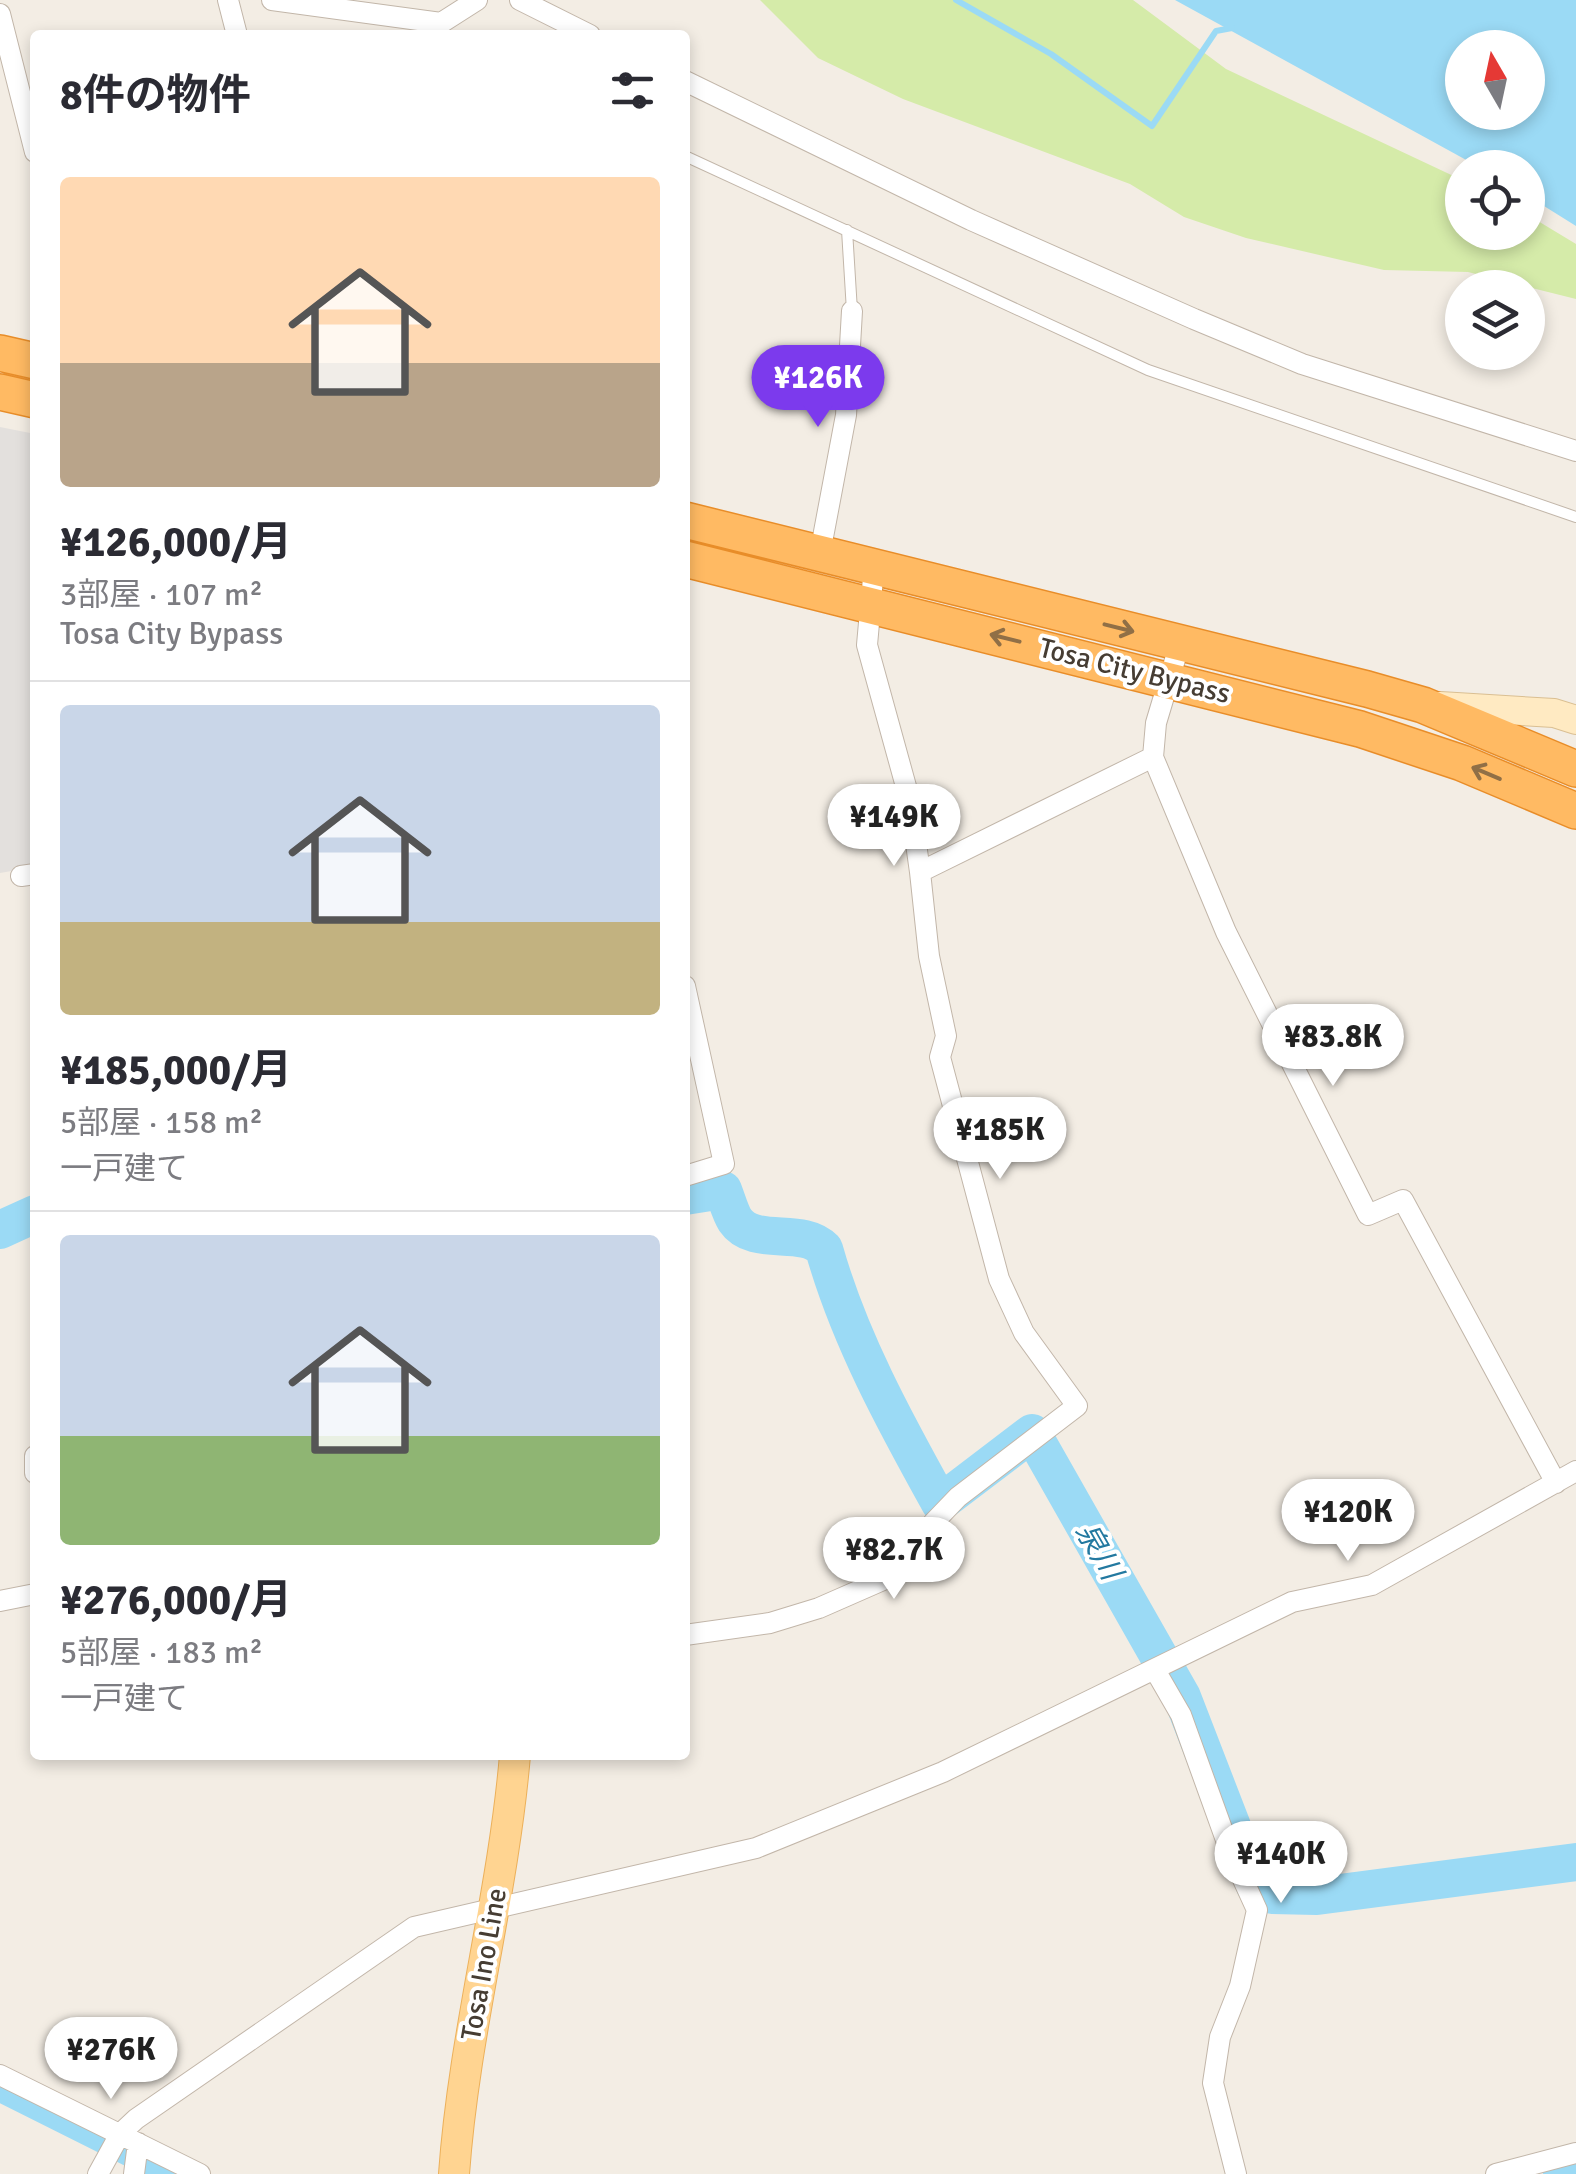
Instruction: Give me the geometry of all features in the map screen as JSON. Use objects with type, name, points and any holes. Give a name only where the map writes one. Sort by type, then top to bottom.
[{"type":"highway","points":[[0,353],[30,360]]},
{"type":"highway","name":"Tosa City Bypass","points":[[690,521],[1423,705],[1576,768]]},
{"type":"highway","name":"Tosa City Bypass","points":[[690,560],[1377,734],[1462,763],[1576,811]]},
{"type":"main road","points":[[1423,705],[1554,714],[1576,720]]},
{"type":"main road","points":[[1576,737],[1570,747],[1576,768]]},
{"type":"main road","name":"Tosa Ino Line","points":[[454,2174],[460,2098],[511,1810],[515,1760]]},
{"type":"street","points":[[228,0],[236,30]]},
{"type":"street","points":[[272,0],[441,23],[477,0]]},
{"type":"street","points":[[520,0],[580,30]]},
{"type":"street","points":[[353,13],[369,30]]},
{"type":"street","points":[[0,14],[30,132]]},
{"type":"street","points":[[690,82],[972,220],[1248,342],[1302,364],[1576,451]]},
{"type":"street","points":[[820,553],[846,415],[852,312]]},
{"type":"street","points":[[690,1634],[770,1622],[819,1608],[908,1569],[932,1523],[958,1498],[1077,1406],[1024,1333],[999,1279],[940,1058],[946,1036],[929,956],[910,801],[867,645],[874,566]]},
{"type":"street","points":[[1180,642],[1156,723],[1152,757],[1226,932],[1368,1215],[1403,1200],[1556,1483]]},
{"type":"street","points":[[920,872],[1152,757]]},
{"type":"street","points":[[690,1009],[724,1164],[690,1174]]},
{"type":"street","points":[[121,2155],[136,2119],[414,1927],[756,1848],[943,1772],[1292,1602],[1372,1585],[1576,1471]]},
{"type":"street","points":[[0,1601],[30,1595]]},
{"type":"street","points":[[1155,1670],[1182,1715],[1230,1851],[1256,1910],[1240,1986],[1220,2037],[1213,2082],[1236,2174]]},
{"type":"street","points":[[0,2075],[121,2155],[200,2174]]},
{"type":"street","points":[[1496,2174],[1576,2153]]},
{"type":"lane","points":[[690,158],[1148,370],[1576,517]]},
{"type":"lane","points":[[848,230],[852,312]]},
{"type":"green space","points":[[760,0],[1133,0],[1226,69],[1445,172],[1445,250],[1545,250],[1545,225],[1576,244],[1576,299],[1545,291],[1545,270],[1384,270],[1246,238],[1184,217],[1130,184],[903,99],[818,58]]},
{"type":"shaded area","points":[[0,427],[30,433],[30,868],[0,873]]},
{"type":"water","points":[[1175,0],[1576,0],[1576,226],[1545,207],[1545,150],[1448,150]]},
{"type":"waterway","points":[[956,0],[1051,54],[1152,126],[1216,31],[1232,28]]},
{"type":"waterway","name":"泉川","points":[[690,1195],[723,1190],[733,1217],[743,1228],[815,1242],[824,1249],[860,1347],[940,1503],[1032,1433],[1182,1697],[1255,1886],[1272,1895],[1317,1896],[1576,1862]]},
{"type":"waterway","name":"泉川","points":[[0,1230],[30,1216]]},
{"type":"waterway","points":[[0,2091],[166,2174]]},
{"type":"waterway","points":[[1554,2174],[1576,2168]]}]
